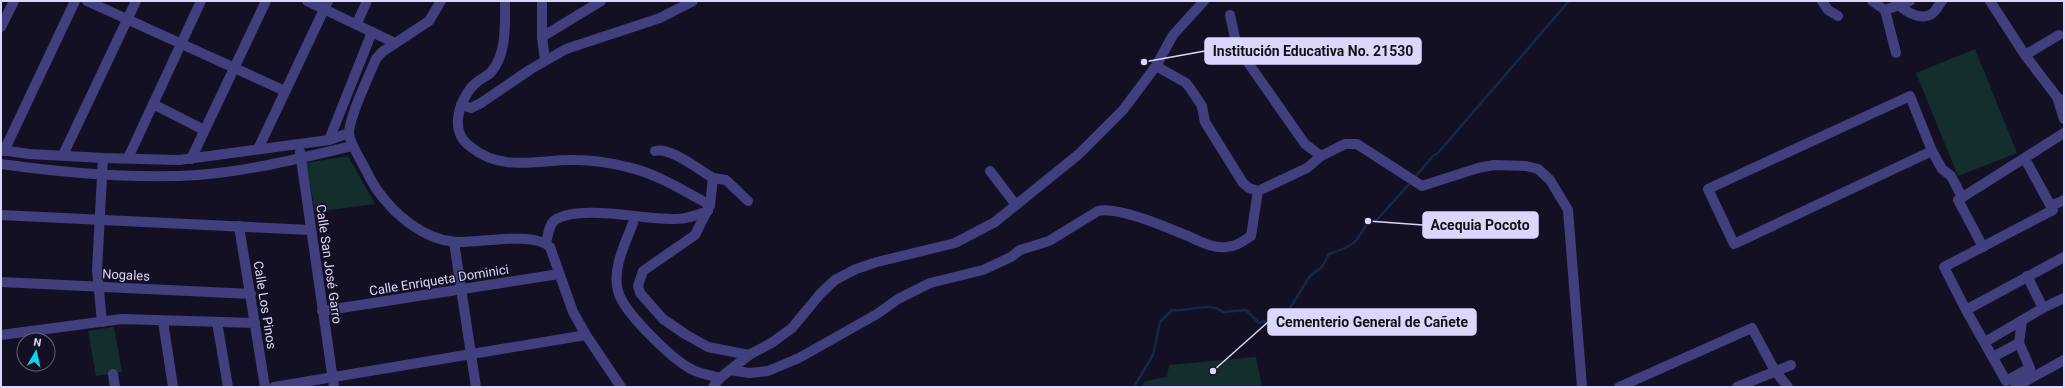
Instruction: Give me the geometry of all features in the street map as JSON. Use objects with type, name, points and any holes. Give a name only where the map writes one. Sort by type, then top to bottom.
[{"type":"street","points":[[1,27],[14,1]]},
{"type":"street","points":[[75,1],[3,151],[103,158],[190,159],[329,140],[349,132]]},
{"type":"street","points":[[87,1],[233,69],[285,91]]},
{"type":"street","points":[[63,155],[136,1]]},
{"type":"street","points":[[128,158],[201,1]]},
{"type":"street","points":[[190,159],[266,1]]},
{"type":"street","points":[[307,1],[326,5],[372,32],[395,43]]},
{"type":"street","points":[[357,23],[367,1]]},
{"type":"street","points":[[441,1],[429,21],[395,43],[376,59],[349,132],[352,146],[377,190],[401,216],[424,232],[454,242],[529,239],[546,243],[550,247],[573,312],[586,335],[621,387]]},
{"type":"street","points":[[505,1],[503,46],[498,62],[491,72],[476,83],[461,105],[458,119],[458,132],[463,141],[478,153],[492,161],[529,162],[578,160],[628,167],[649,174],[709,208]]},
{"type":"street","points":[[542,1],[542,37],[545,60]]},
{"type":"street","points":[[542,37],[601,1]]},
{"type":"street","points":[[461,105],[471,108],[481,103],[545,60],[566,49],[660,18],[693,1]]},
{"type":"street","points":[[633,223],[620,258],[616,277],[618,291],[622,302],[633,317],[680,362],[692,370],[717,381],[749,355],[774,342],[792,328],[821,292],[835,280],[856,269],[877,262],[955,244],[995,222],[1079,154],[1123,110],[1156,66],[1173,35],[1204,1]]},
{"type":"street","points":[[1822,1],[1828,10],[1838,16]]},
{"type":"street","points":[[1872,1],[1885,10],[1896,53]]},
{"type":"street","points":[[1885,10],[1910,1]]},
{"type":"street","points":[[1899,5],[1906,12],[1927,16],[1934,12],[1942,1]]},
{"type":"street","points":[[1990,1],[2025,55],[2061,100],[2064,117]]},
{"type":"street","points":[[258,149],[326,5]]},
{"type":"street","points":[[1230,15],[1235,38],[1242,54],[1305,144],[1321,156]]},
{"type":"street","points":[[329,140],[372,32]]},
{"type":"street","points":[[2025,55],[2059,35]]},
{"type":"street","points":[[1156,66],[1186,83],[1202,106],[1205,122],[1243,183],[1249,188],[1258,191],[1307,168],[1321,156],[1345,144],[1357,144],[1416,184],[1424,186],[1478,168],[1494,165],[1526,166],[1538,169],[1550,180],[1568,210],[1582,387]]},
{"type":"street","points":[[1932,151],[1734,244],[1708,189],[1910,96],[1932,151],[1942,169],[1951,176],[1962,197]]},
{"type":"street","points":[[153,104],[204,130]]},
{"type":"street","points":[[1983,247],[1958,200],[2064,133]]},
{"type":"street","name":"Calle San José Garro","points":[[298,144],[322,311],[334,382]]},
{"type":"street","points":[[1,164],[103,173],[166,176],[199,175],[301,158],[352,146]]},
{"type":"street","points":[[655,151],[663,150],[673,154],[713,178],[726,180],[748,201]]},
{"type":"street","points":[[102,322],[97,270],[103,158]]},
{"type":"street","points":[[2022,321],[2019,343],[2030,368],[2006,381],[1966,310],[1944,267],[2053,210],[2025,159]]},
{"type":"street","points":[[990,171],[1016,205]]},
{"type":"street","points":[[713,178],[709,208],[695,235],[643,271],[638,286],[640,293],[663,319],[685,334],[708,347],[749,355]]},
{"type":"street","points":[[730,370],[750,373],[768,371],[799,358],[877,314],[898,299],[930,283],[983,270],[1011,257],[1020,250],[1049,241],[1098,211],[1105,209],[1128,214],[1205,243],[1225,248],[1239,244],[1250,236],[1258,191]]},
{"type":"street","points":[[2051,206],[2064,200]]},
{"type":"street","points":[[546,243],[551,225],[555,221],[572,214],[606,214],[677,219],[688,218],[709,208]]},
{"type":"street","points":[[1,215],[310,230]]},
{"type":"street","name":"Calle Los Pinos","points":[[239,226],[265,387]]},
{"type":"street","points":[[454,242],[476,387]]},
{"type":"street","points":[[1966,310],[2064,257]]},
{"type":"street","name":"Calle Enriqueta Dominici","points":[[322,311],[559,274]]},
{"type":"street","points":[[2028,276],[2043,308]]},
{"type":"street","name":"Nogales","points":[[1,282],[251,294]]},
{"type":"street","points":[[1985,342],[2043,308],[2064,298]]},
{"type":"street","points":[[1,336],[122,319],[255,323]]},
{"type":"street","points":[[163,320],[173,387]]},
{"type":"street","points":[[217,322],[228,387]]},
{"type":"street","points":[[1619,387],[1752,328],[1776,370],[1788,387]]},
{"type":"street","points":[[274,387],[334,382],[471,354],[586,335]]},
{"type":"street","points":[[1993,357],[2019,343]]},
{"type":"street","points":[[2015,387],[2064,360]]},
{"type":"street","points":[[1737,387],[1791,365]]},
{"type":"street","points":[[113,374],[115,387]]},
{"type":"green space","points":[[1975,49],[2017,153],[1958,176],[1916,73]]},
{"type":"green space","points":[[348,156],[375,204],[315,212],[306,163]]},
{"type":"green space","points":[[114,327],[122,372],[96,376],[88,331]]},
{"type":"green space","points":[[1256,357],[1262,387],[1141,387],[1145,381],[1167,377],[1169,365]]},
{"type":"waterway","points":[[1414,178],[1433,156],[1438,153],[1569,1]]},
{"type":"waterway","points":[[1134,387],[1153,355],[1160,322],[1172,310],[1205,307],[1211,307],[1223,312],[1246,310],[1259,323],[1274,319],[1290,308],[1310,276],[1322,267],[1329,254],[1344,249],[1353,243],[1360,235],[1368,221],[1375,222],[1411,182]]},
{"type":"place","name":"Institución Educativa No. 21530","points":[[1144,62]]},
{"type":"place","name":"Acequia Pocoto","points":[[1368,221]]},
{"type":"place","name":"Cementerio General de Cañete","points":[[1213,371]]}]
